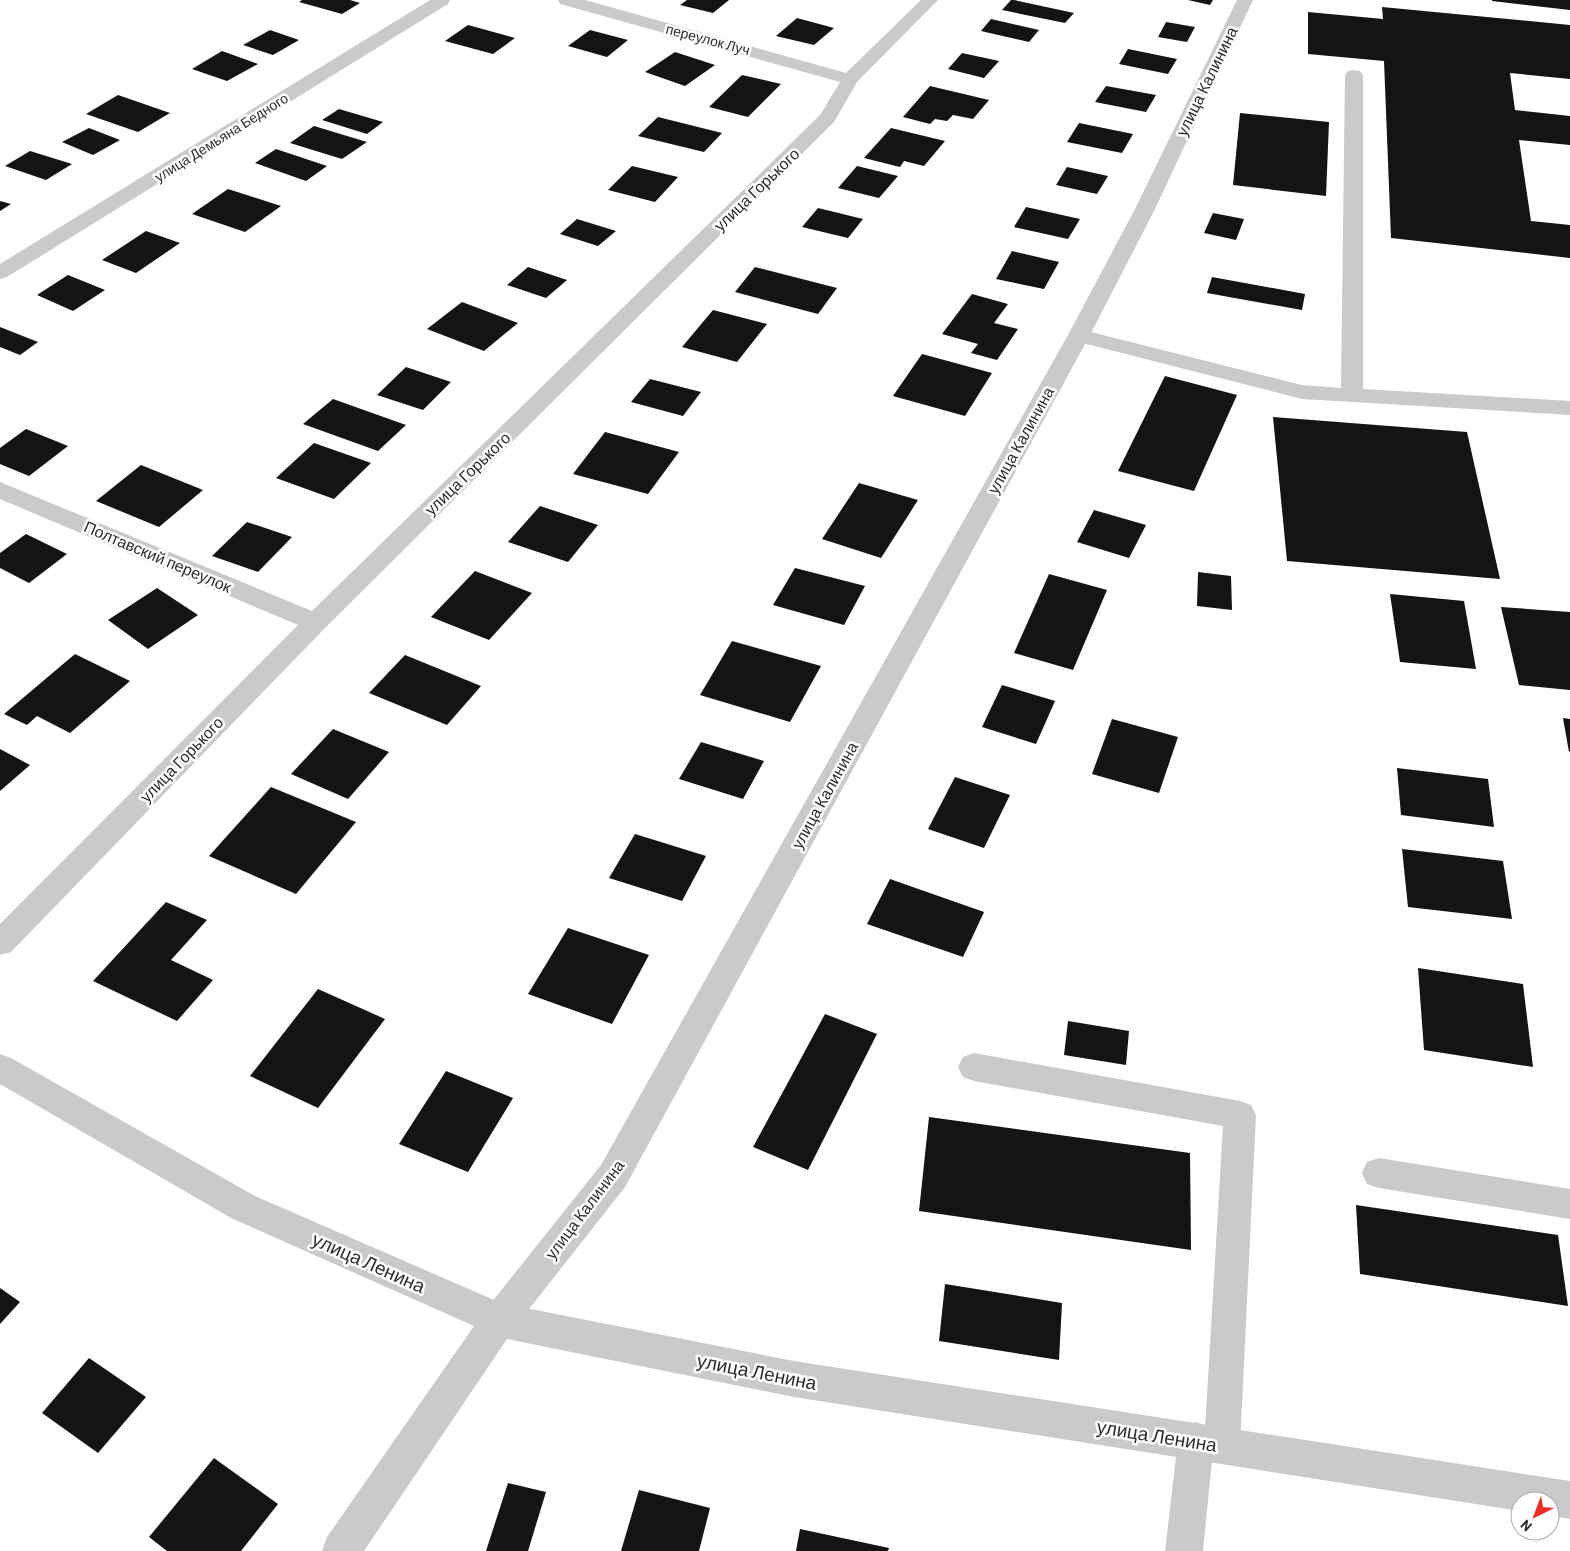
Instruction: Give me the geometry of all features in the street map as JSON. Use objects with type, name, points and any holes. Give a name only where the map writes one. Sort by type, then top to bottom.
[{"type":"street","name":"улица Демьяна Бедного","points":[[0,273],[442,0]]},
{"type":"street","name":"переулок Луч","points":[[566,0],[850,79]]},
{"type":"street","name":"улица Горького","points":[[0,944],[316,622],[828,118],[850,79],[930,0]]},
{"type":"street","name":"улица Калинина","points":[[341,1551],[499,1320],[613,1176],[1079,335],[1144,212],[1245,0]]},
{"type":"street","points":[[1352,395],[1354,75]]},
{"type":"street","points":[[1079,335],[1302,392],[1570,408]]},
{"type":"street","name":"Полтавский переулок","points":[[0,490],[316,622]]},
{"type":"street","points":[[974,1067],[1240,1115],[1209,1443],[1184,1551]]},
{"type":"street","name":"улица Ленина","points":[[0,1068],[243,1207],[499,1320],[794,1379],[1570,1500]]},
{"type":"street","points":[[1379,1173],[1570,1204]]},
{"type":"building","points":[[302,0],[350,0],[360,3],[342,14],[299,2]]},
{"type":"building","points":[[687,0],[729,0],[713,13],[680,5]]},
{"type":"building","points":[[1011,0],[1074,13],[1065,23],[1002,10]]},
{"type":"building","points":[[1188,0],[1213,0],[1210,5]]},
{"type":"building","points":[[1570,0],[1570,10],[1492,1]]},
{"type":"building","points":[[1382,7],[1570,25],[1570,79],[1510,73],[1515,110],[1570,116],[1570,145],[1519,140],[1531,221],[1570,225],[1570,258],[1391,238],[1384,61],[1308,54],[1308,12],[1383,19]]},
{"type":"building","points":[[797,18],[834,28],[814,45],[776,36]]},
{"type":"building","points":[[991,19],[1039,30],[1029,42],[981,31]]},
{"type":"building","points":[[1166,22],[1195,27],[1187,42],[1158,37]]},
{"type":"building","points":[[468,25],[515,38],[493,54],[445,41]]},
{"type":"building","points":[[270,30],[299,40],[273,55],[243,45]]},
{"type":"building","points":[[590,30],[628,40],[607,57],[568,46]]},
{"type":"building","points":[[1128,49],[1177,59],[1168,74],[1119,64]]},
{"type":"building","points":[[222,51],[258,64],[227,81],[192,69]]},
{"type":"building","points":[[675,52],[715,65],[685,86],[645,72]]},
{"type":"building","points":[[962,53],[999,61],[984,78],[948,69]]},
{"type":"building","points":[[742,75],[781,84],[748,117],[709,107]]},
{"type":"building","points":[[930,86],[989,100],[973,119],[953,115],[947,121],[935,119],[930,124],[903,117]]},
{"type":"building","points":[[1106,86],[1156,95],[1146,112],[1095,102]]},
{"type":"building","points":[[118,95],[170,113],[138,132],[86,114]]},
{"type":"building","points":[[339,109],[383,122],[367,134],[322,120]]},
{"type":"building","points":[[1240,113],[1329,122],[1326,196],[1233,185]]},
{"type":"building","points":[[658,117],[722,133],[704,152],[638,136]]},
{"type":"building","points":[[1079,123],[1133,134],[1122,153],[1067,142]]},
{"type":"building","points":[[314,126],[367,142],[342,159],[290,143]]},
{"type":"building","points":[[89,128],[120,140],[93,155],[62,142]]},
{"type":"building","points":[[891,128],[945,141],[924,166],[904,161],[900,167],[864,158]]},
{"type":"building","points":[[276,149],[327,166],[306,181],[255,163]]},
{"type":"building","points":[[30,151],[72,164],[46,180],[5,166]]},
{"type":"building","points":[[632,166],[678,177],[655,202],[608,190]]},
{"type":"building","points":[[857,166],[898,176],[879,198],[838,188]]},
{"type":"building","points":[[1067,167],[1108,176],[1097,194],[1056,185]]},
{"type":"building","points":[[228,189],[281,206],[245,232],[192,214]]},
{"type":"building","points":[[0,201],[11,204],[0,211]]},
{"type":"building","points":[[1026,207],[1080,219],[1068,239],[1014,227]]},
{"type":"building","points":[[818,208],[863,219],[848,238],[802,227]]},
{"type":"building","points":[[1213,213],[1244,219],[1236,240],[1204,233]]},
{"type":"building","points":[[577,219],[616,231],[598,246],[560,234]]},
{"type":"building","points":[[146,231],[180,243],[136,273],[102,260]]},
{"type":"building","points":[[1012,251],[1059,262],[1044,289],[996,279]]},
{"type":"building","points":[[528,267],[567,280],[546,298],[507,285]]},
{"type":"building","points":[[755,267],[837,288],[818,314],[735,292]]},
{"type":"building","points":[[68,275],[105,290],[73,311],[37,295]]},
{"type":"building","points":[[1212,277],[1305,294],[1302,310],[1207,293]]},
{"type":"building","points":[[972,294],[1008,304],[994,323],[1018,329],[997,360],[971,353],[978,344],[942,334]]},
{"type":"building","points":[[462,302],[518,323],[484,351],[427,329]]},
{"type":"building","points":[[713,310],[767,324],[737,362],[682,347]]},
{"type":"building","points":[[0,327],[38,342],[20,355],[0,347]]},
{"type":"building","points":[[922,354],[992,373],[965,416],[893,396]]},
{"type":"building","points":[[406,367],[451,382],[423,410],[377,395]]},
{"type":"building","points":[[1165,376],[1237,395],[1194,491],[1118,471]]},
{"type":"building","points":[[650,379],[701,392],[683,416],[631,402]]},
{"type":"building","points":[[333,399],[406,425],[378,451],[303,424]]},
{"type":"building","points":[[1273,417],[1467,432],[1500,579],[1287,561]]},
{"type":"building","points":[[26,429],[68,446],[29,476],[0,464],[0,448]]},
{"type":"building","points":[[605,432],[679,452],[648,494],[573,474]]},
{"type":"building","points":[[314,443],[371,463],[334,499],[276,478]]},
{"type":"building","points":[[141,465],[203,490],[159,527],[96,501]]},
{"type":"building","points":[[859,483],[918,500],[881,558],[822,539]]},
{"type":"building","points":[[540,506],[598,525],[568,562],[508,542]]},
{"type":"building","points":[[1094,510],[1146,525],[1129,558],[1077,542]]},
{"type":"building","points":[[247,522],[292,537],[258,572],[212,556]]},
{"type":"building","points":[[26,534],[67,554],[29,583],[0,568],[0,553]]},
{"type":"building","points":[[795,568],[865,586],[844,625],[773,605]]},
{"type":"building","points":[[475,571],[532,593],[489,640],[431,617]]},
{"type":"building","points":[[1198,572],[1231,576],[1232,610],[1197,606]]},
{"type":"building","points":[[1049,574],[1107,590],[1073,670],[1014,653]]},
{"type":"building","points":[[157,588],[198,615],[148,649],[108,620]]},
{"type":"building","points":[[1390,594],[1464,601],[1476,669],[1400,662]]},
{"type":"building","points":[[1501,607],[1570,612],[1570,690],[1519,685]]},
{"type":"building","points":[[732,641],[821,666],[790,722],[700,695]]},
{"type":"building","points":[[75,654],[130,681],[70,733],[37,716],[27,725],[4,714]]},
{"type":"building","points":[[405,655],[481,686],[447,725],[369,693]]},
{"type":"building","points":[[1002,685],[1055,701],[1036,744],[982,727]]},
{"type":"building","points":[[1563,718],[1570,719],[1569,752]]},
{"type":"building","points":[[1112,719],[1178,737],[1159,793],[1092,774]]},
{"type":"building","points":[[333,729],[389,752],[348,799],[291,774]]},
{"type":"building","points":[[701,742],[764,761],[743,799],[679,779]]},
{"type":"building","points":[[0,749],[30,765],[0,791]]},
{"type":"building","points":[[1397,768],[1488,779],[1494,827],[1401,815]]},
{"type":"building","points":[[955,777],[1010,795],[984,848],[928,829]]},
{"type":"building","points":[[271,787],[356,822],[296,894],[209,856]]},
{"type":"building","points":[[635,834],[706,856],[682,901],[609,878]]},
{"type":"building","points":[[1402,849],[1503,861],[1512,919],[1408,907]]},
{"type":"building","points":[[890,879],[984,912],[963,957],[867,924]]},
{"type":"building","points":[[166,902],[207,920],[171,960],[213,980],[177,1021],[93,981]]},
{"type":"building","points":[[568,928],[649,955],[612,1024],[528,994]]},
{"type":"building","points":[[1418,968],[1523,984],[1533,1067],[1424,1050]]},
{"type":"building","points":[[318,989],[385,1019],[318,1108],[250,1076]]},
{"type":"building","points":[[825,1014],[877,1034],[808,1170],[753,1147]]},
{"type":"building","points":[[1068,1021],[1129,1031],[1126,1065],[1064,1055]]},
{"type":"building","points":[[446,1071],[513,1098],[468,1172],[399,1144]]},
{"type":"building","points":[[929,1117],[1190,1153],[1191,1250],[919,1211]]},
{"type":"building","points":[[1356,1205],[1558,1235],[1568,1306],[1360,1274]]},
{"type":"building","points":[[945,1284],[1062,1303],[1059,1360],[939,1341]]},
{"type":"building","points":[[0,1288],[20,1302],[0,1324]]},
{"type":"building","points":[[89,1358],[146,1397],[98,1453],[42,1413]]},
{"type":"building","points":[[214,1458],[278,1504],[241,1551],[167,1551],[149,1537]]},
{"type":"building","points":[[508,1483],[546,1492],[528,1551],[486,1551]]},
{"type":"building","points":[[639,1490],[710,1508],[699,1551],[621,1551]]},
{"type":"building","points":[[800,1529],[889,1548],[888,1551],[796,1551]]}]
